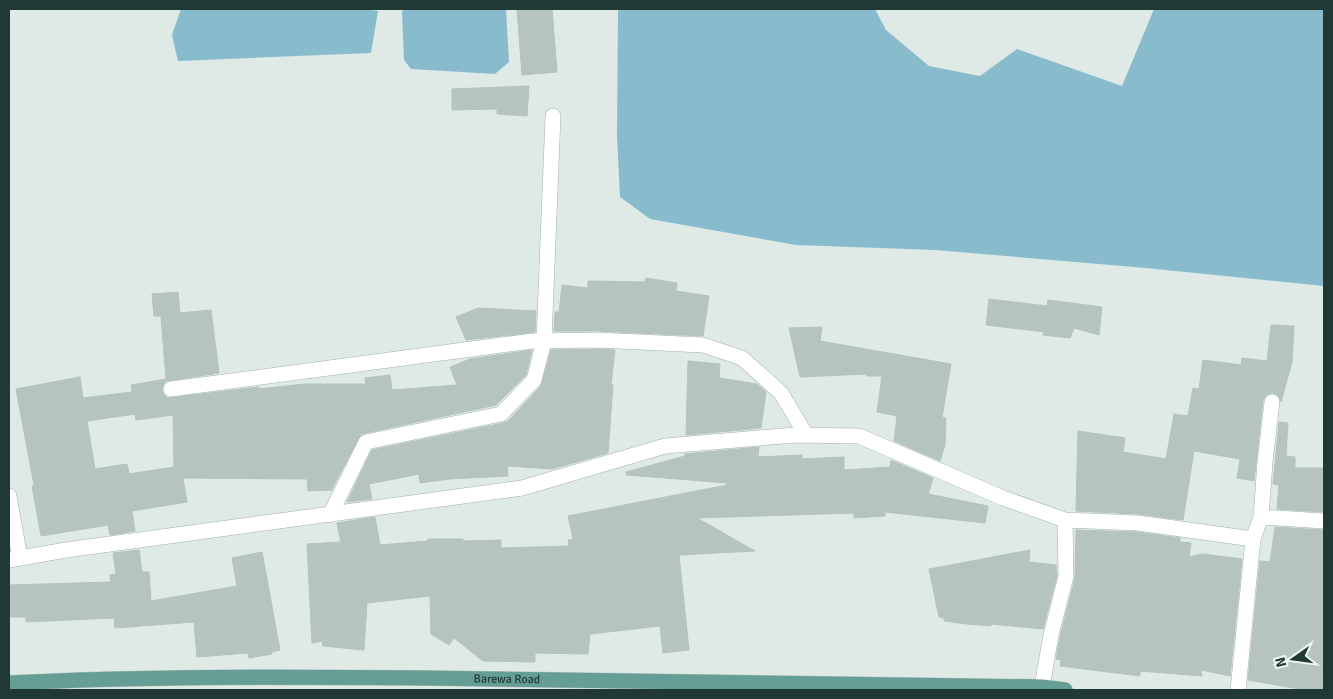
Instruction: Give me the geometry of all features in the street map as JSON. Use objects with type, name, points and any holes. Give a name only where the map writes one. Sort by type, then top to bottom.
[{"type":"main road","name":"Barewa Road","points":[[9,683],[98,684],[277,677],[660,680],[854,687],[1042,687],[1065,690]]},
{"type":"street","points":[[330,515],[366,442],[501,414],[534,380],[544,341],[553,116]]},
{"type":"street","points":[[171,389],[532,341],[597,340],[703,345],[742,358],[781,393],[806,435]]},
{"type":"street","points":[[1238,690],[1253,539],[1261,517],[1272,402]]},
{"type":"street","points":[[9,496],[14,559],[522,488],[665,446],[806,435],[859,436],[1003,498],[1065,520],[1138,524],[1253,539]]},
{"type":"street","points":[[1261,517],[1324,521]]},
{"type":"street","points":[[1042,687],[1051,635],[1066,576],[1065,520]]},
{"type":"water","points":[[181,9],[365,9],[378,11],[371,53],[178,61],[172,35]]},
{"type":"water","points":[[404,9],[506,9],[509,62],[495,74],[411,69],[404,60],[402,12]]},
{"type":"water","points":[[618,9],[875,9],[886,30],[929,66],[980,76],[1017,49],[1122,86],[1154,9],[1324,9],[1324,286],[1146,268],[935,250],[796,245],[650,219],[620,197],[617,136]]},
{"type":"building","points":[[517,9],[552,9],[557,72],[522,75]]},
{"type":"building","points":[[529,86],[527,116],[497,114],[497,109],[452,110],[452,89]]},
{"type":"building","points":[[646,278],[677,283],[676,291],[709,296],[703,336],[554,331],[555,312],[559,312],[562,285],[588,288],[588,281],[645,282]]},
{"type":"building","points":[[178,292],[180,313],[211,310],[219,373],[166,381],[162,390],[168,398],[259,387],[259,389],[305,384],[366,384],[365,378],[390,375],[392,390],[457,385],[450,367],[470,359],[532,350],[526,375],[496,405],[361,434],[331,491],[308,491],[307,479],[183,478],[187,502],[132,511],[135,531],[110,535],[108,525],[41,536],[32,486],[34,485],[16,389],[80,377],[83,398],[132,392],[131,385],[166,379],[161,316],[154,316],[152,294]],"holes":[[[135,414],[136,420],[173,415],[174,467],[129,474],[127,464],[95,469],[87,421]]]},
{"type":"building","points":[[989,299],[1047,306],[1048,300],[1102,307],[1099,335],[1074,328],[1070,338],[1043,335],[1044,332],[986,325]]},
{"type":"building","points":[[478,308],[536,311],[535,332],[466,340],[456,317]]},
{"type":"building","points":[[1271,325],[1294,326],[1292,362],[1281,402],[1278,395],[1273,393],[1268,394],[1263,400],[1254,481],[1237,478],[1240,459],[1194,451],[1183,520],[1138,514],[1076,511],[1078,431],[1125,438],[1123,452],[1166,459],[1174,414],[1188,416],[1193,388],[1199,389],[1203,360],[1241,365],[1242,358],[1267,361]]},
{"type":"building","points":[[822,327],[820,341],[951,364],[942,417],[946,418],[945,445],[940,461],[894,441],[897,416],[877,412],[882,376],[867,376],[867,374],[800,377],[789,328]]},
{"type":"building","points":[[551,350],[615,350],[611,385],[613,385],[608,453],[552,469],[507,466],[508,476],[450,479],[420,483],[419,474],[369,484],[372,499],[347,502],[372,450],[508,421],[541,386]]},
{"type":"building","points":[[688,361],[720,364],[719,378],[757,384],[766,392],[761,428],[686,435]]},
{"type":"building","points":[[1279,422],[1288,423],[1286,456],[1295,457],[1295,468],[1324,468],[1324,512],[1277,509],[1279,485],[1273,484]]},
{"type":"building","points":[[759,447],[758,457],[802,455],[802,459],[844,457],[844,470],[890,467],[891,460],[933,478],[928,494],[988,506],[985,523],[885,512],[885,516],[854,518],[854,513],[697,518],[755,551],[679,555],[689,650],[663,653],[660,626],[590,634],[588,654],[535,653],[535,662],[483,661],[454,638],[449,645],[431,634],[430,596],[367,603],[364,650],[323,646],[322,641],[312,643],[307,544],[341,542],[337,523],[375,517],[380,545],[428,541],[428,539],[463,539],[463,541],[501,540],[501,548],[569,546],[568,540],[573,539],[568,516],[727,485],[727,483],[627,475],[626,472],[685,456],[685,454]]},
{"type":"building","points":[[1275,527],[1324,530],[1324,690],[1305,690],[1248,680],[1260,561],[1270,562]]},
{"type":"building","points":[[1076,530],[1137,532],[1180,538],[1180,542],[1191,543],[1189,557],[1202,554],[1242,559],[1230,676],[1201,670],[1202,676],[1140,671],[1140,676],[1060,666],[1061,660],[1056,659],[1075,578]]},
{"type":"building","points":[[139,550],[142,572],[149,572],[151,601],[237,586],[232,558],[262,552],[280,650],[272,652],[272,654],[249,658],[248,653],[197,657],[194,622],[115,628],[114,618],[26,622],[26,617],[9,617],[9,585],[111,582],[110,575],[116,574],[113,553]]},
{"type":"building","points":[[1030,550],[1029,562],[1056,565],[1057,575],[1043,629],[991,624],[991,626],[967,624],[944,621],[944,618],[939,617],[929,569]]}]
